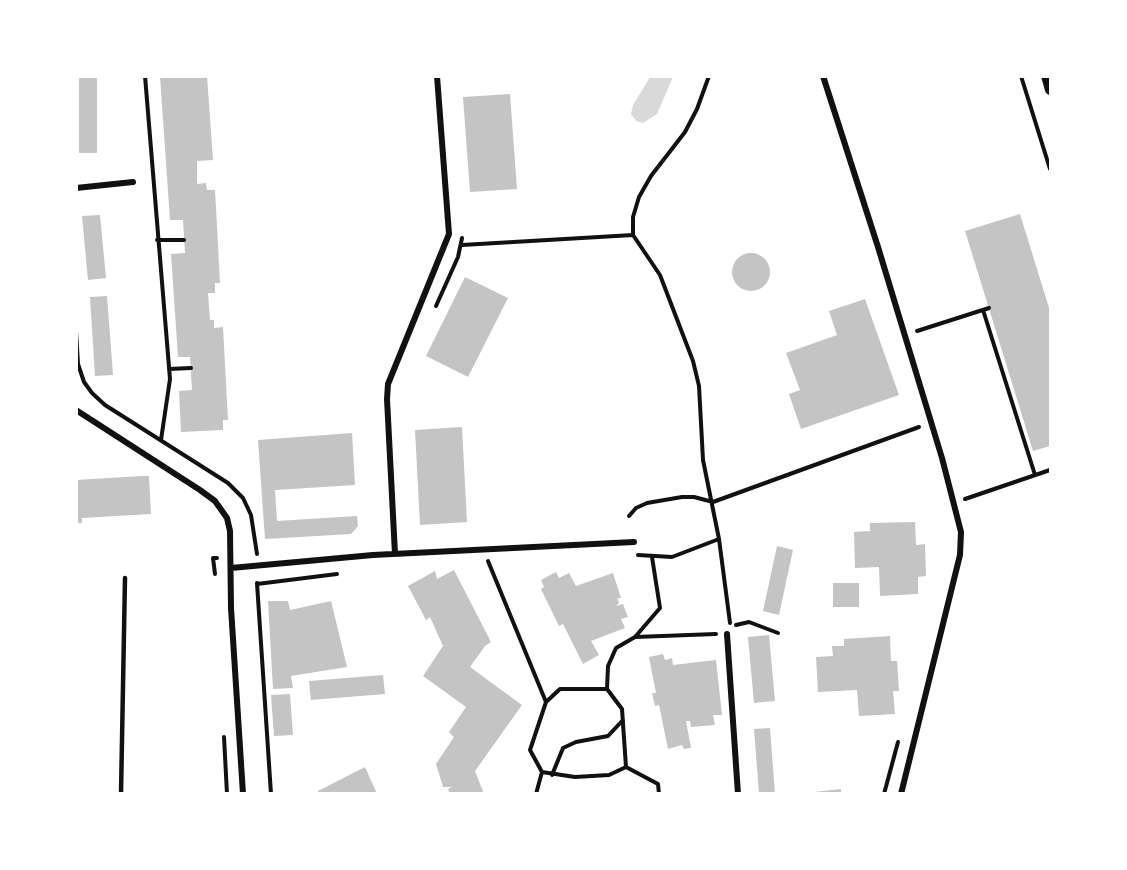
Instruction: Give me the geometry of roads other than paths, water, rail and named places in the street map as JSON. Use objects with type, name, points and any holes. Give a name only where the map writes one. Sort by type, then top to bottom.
[{"type":"street","points":[[394,554],[388,384],[448,234],[437,76]]},
{"type":"street","points":[[823,76],[905,335],[961,532],[960,555],[901,794]]},
{"type":"street","points":[[1046,76],[1050,90]]},
{"type":"street","points":[[76,188],[133,182]]},
{"type":"street","points":[[76,410],[215,501],[229,524],[231,608],[243,794]]},
{"type":"street","points":[[231,568],[394,554],[634,542]]},
{"type":"street","points":[[729,630],[738,794]]},
{"type":"lane","points":[[121,794],[125,578]]}]
